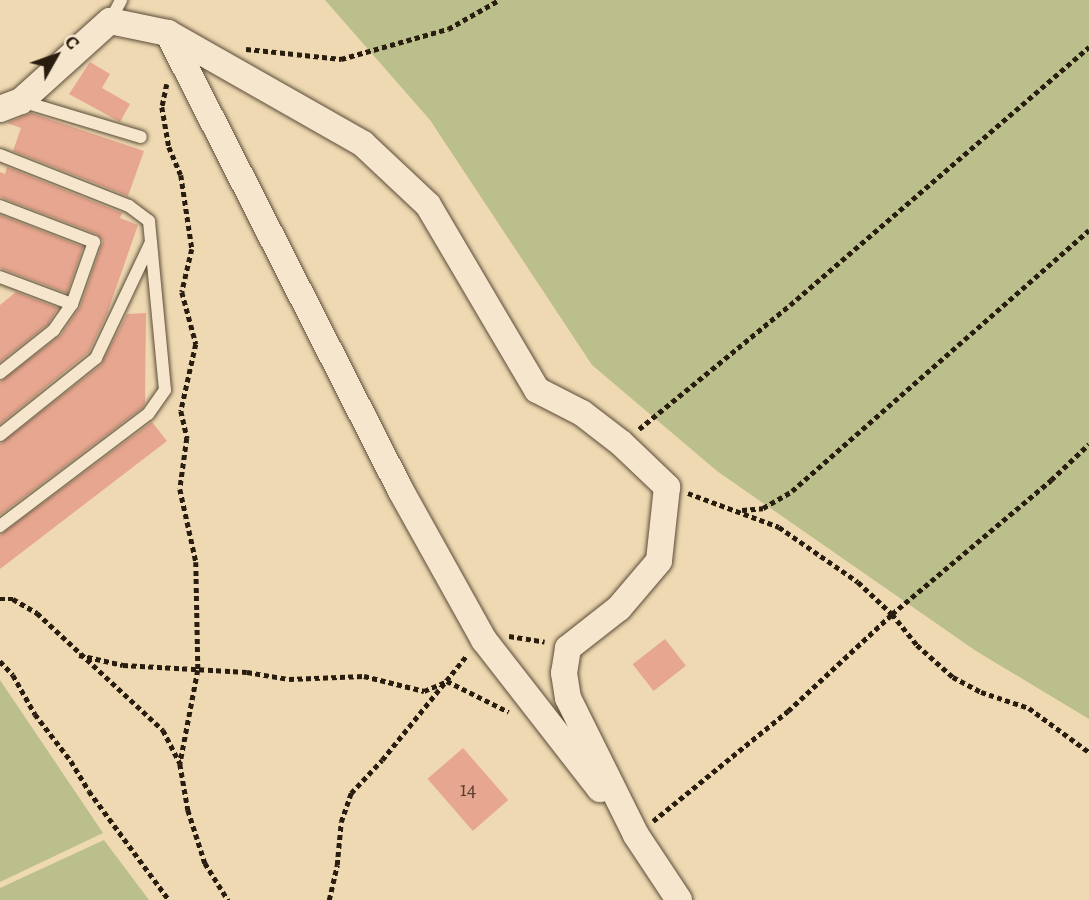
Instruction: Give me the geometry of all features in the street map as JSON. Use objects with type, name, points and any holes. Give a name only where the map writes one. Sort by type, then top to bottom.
[{"type":"street","points":[[10,105],[116,10],[168,33],[363,144],[428,205],[537,390],[582,413],[621,443],[667,487],[659,561],[619,608],[568,648],[564,673],[568,698],[636,835]]},
{"type":"street","points":[[168,33],[401,491],[484,640],[636,835],[679,900]]},
{"type":"lane","points":[[10,105],[141,137]]},
{"type":"lane","points":[[0,155],[129,206],[149,221],[165,390],[148,414],[0,526]]},
{"type":"lane","points":[[0,206],[94,242],[72,303],[54,330],[0,373]]},
{"type":"lane","points":[[0,435],[96,358],[151,242]]},
{"type":"lane","points":[[3,282],[72,303]]},
{"type":"path","points":[[242,48],[341,59],[448,29],[499,0]]},
{"type":"path","points":[[621,443],[790,305],[1089,47]]},
{"type":"path","points":[[167,81],[162,107],[169,147],[181,175],[192,249],[182,292],[195,344],[181,411],[187,438],[180,489],[196,562],[198,670],[180,764]]},
{"type":"path","points":[[738,510],[763,508],[792,491],[1089,230]]},
{"type":"path","points":[[636,835],[788,710],[892,614],[1022,506],[1089,444]]},
{"type":"path","points":[[667,487],[738,510],[779,527],[828,559],[892,614],[917,645],[953,677],[981,692],[1029,709],[1089,752]]},
{"type":"path","points":[[0,599],[13,599],[37,613],[79,655],[115,684],[163,730],[180,764],[188,810],[205,863],[228,900]]},
{"type":"path","points":[[329,900],[337,865],[341,822],[351,793],[472,648],[493,634],[530,638],[568,648]]},
{"type":"path","points":[[79,655],[123,665],[247,672],[289,679],[364,676],[424,691],[447,681]]},
{"type":"path","points":[[0,661],[13,675],[35,714],[169,900]]},
{"type":"path","points":[[447,681],[516,716]]},
{"type":"green space","points":[[325,0],[1089,0],[1089,719],[976,651],[717,471],[592,365],[430,120]]},
{"type":"green space","points":[[0,680],[103,833],[0,882]]},
{"type":"green space","points":[[104,840],[149,900],[0,900],[0,888]]},
{"type":"building","points":[[90,62],[110,74],[102,88],[130,104],[120,122],[69,94]]},
{"type":"building","points":[[31,113],[144,151],[128,196],[13,151],[21,128],[7,123]]},
{"type":"building","points":[[7,167],[122,213],[120,218],[138,225],[107,314],[89,352],[0,424],[0,382],[61,335],[80,307],[103,241],[97,234],[0,197],[0,172],[5,174]]},
{"type":"building","points":[[0,215],[83,247],[67,293],[0,268]]},
{"type":"building","points":[[16,292],[58,308],[48,324],[0,362],[0,305]]},
{"type":"building","points":[[146,313],[145,403],[142,408],[0,515],[0,444],[101,365],[127,314]]},
{"type":"building","points":[[152,422],[167,441],[0,569],[0,535]]},
{"type":"building","points":[[665,639],[686,666],[654,691],[633,664]]},
{"type":"building","points":[[463,748],[508,800],[473,831],[428,779]]}]
